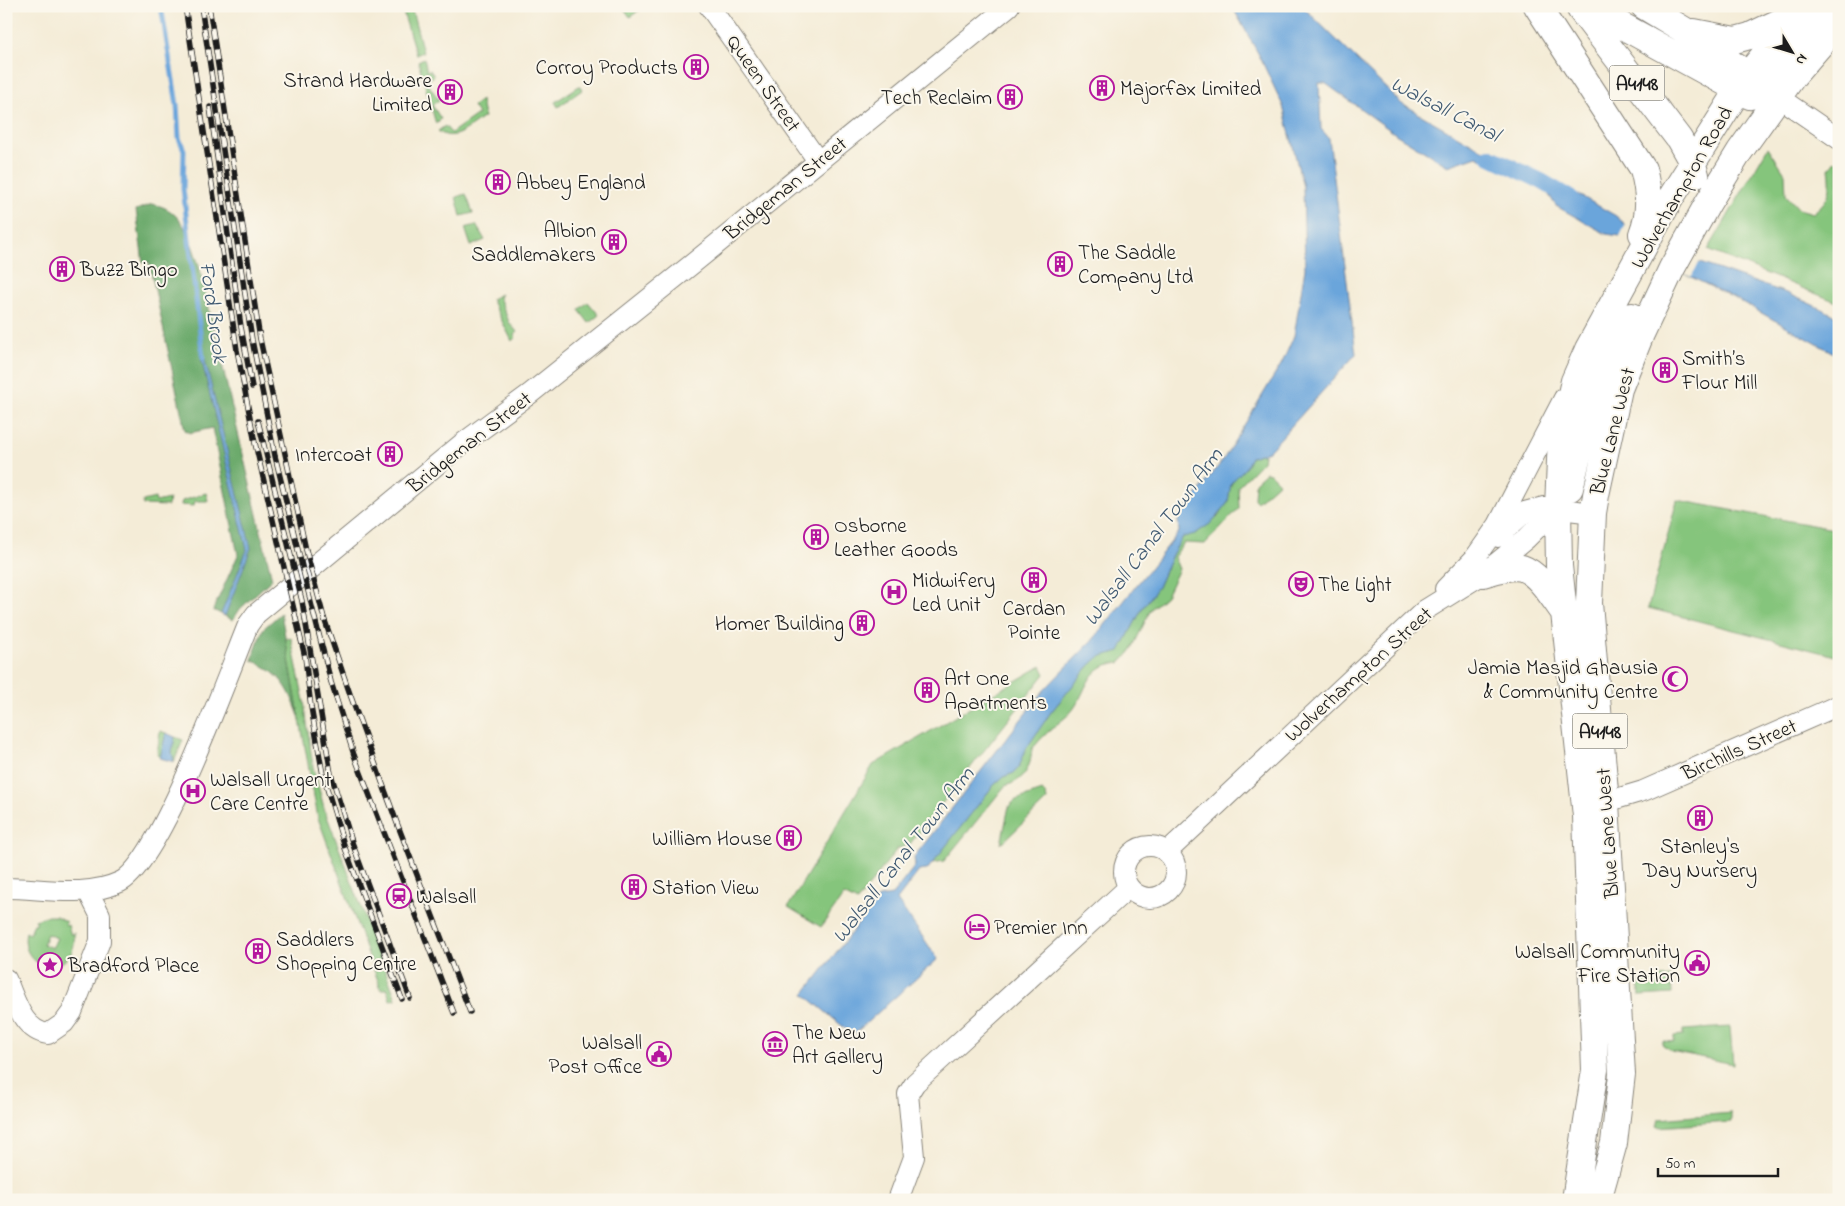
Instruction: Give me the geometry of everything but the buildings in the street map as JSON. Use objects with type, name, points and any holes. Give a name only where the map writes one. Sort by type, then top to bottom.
[{"type":"highway","name":"A4148","points":[[1537,6],[1643,169],[1649,191],[1653,220]]},
{"type":"highway","name":"A4148","points":[[1578,6],[1674,131],[1690,172]]},
{"type":"highway","name":"A4148","points":[[1586,6],[1757,87],[1740,151],[1688,239]]},
{"type":"highway","points":[[1644,6],[1684,30],[1766,95],[1746,111],[1710,168],[1690,172],[1699,197],[1688,239]]},
{"type":"highway","name":"Wolverhampton Road","points":[[1574,381],[1624,284],[1653,220],[1757,87],[1825,6]]},
{"type":"highway","name":"Wolverhampton Road","points":[[1757,87],[1801,9]]},
{"type":"highway","points":[[1684,30],[1735,40],[1750,36],[1801,9]]},
{"type":"highway","points":[[1757,87],[1798,70],[1839,24]]},
{"type":"highway","name":"Wolverhampton Road","points":[[1672,268],[1688,239]]},
{"type":"highway","points":[[1558,507],[1571,486],[1588,415],[1612,352],[1638,305],[1672,268]]},
{"type":"highway","name":"Blue Lane West","points":[[1575,1200],[1595,1070],[1613,805],[1589,603],[1593,512],[1619,389],[1640,334],[1672,268]]},
{"type":"highway","name":"A4148","points":[[1558,507],[1562,437],[1574,381]]},
{"type":"highway","name":"Blue Lane West","points":[[1558,507],[1559,566],[1565,614],[1613,805],[1608,841],[1622,1074],[1614,1144],[1598,1200]]},
{"type":"highway","points":[[1478,566],[1521,568],[1536,577],[1565,614]]},
{"type":"street","name":"Queen Street","points":[[709,6],[818,161]]},
{"type":"street","name":"Bridgeman Street","points":[[6,888],[88,891],[106,887],[130,876],[153,845],[182,784],[248,625],[256,614],[463,443],[531,394],[1009,6]]},
{"type":"street","points":[[1757,87],[1839,139]]},
{"type":"street","points":[[1478,566],[1498,524],[1574,381]]},
{"type":"street","points":[[1558,507],[1593,512]]},
{"type":"street","name":"Wolverhampton Street","points":[[1167,852],[1425,610],[1478,566],[1526,539],[1558,507]]},
{"type":"street","name":"Birchills Street","points":[[1613,805],[1839,705]]},
{"type":"street","points":[[1144,846],[1160,848],[1167,852],[1175,865],[1176,873],[1171,888],[1165,894],[1157,898],[1141,897],[1128,888],[1123,874],[1126,860],[1131,854],[1144,846]]},
{"type":"street","points":[[898,1200],[914,1158],[908,1094],[926,1071],[1128,888]]},
{"type":"street","points":[[6,979],[28,1027],[37,1032],[48,1034],[64,1024],[72,1012],[100,941],[100,915],[88,891]]},
{"type":"green space","points":[[404,6],[411,6],[423,52],[416,55],[403,12]]},
{"type":"green space","points":[[630,6],[645,6],[630,17],[625,10]]},
{"type":"green space","points":[[424,58],[427,71],[430,70],[434,76],[426,81],[439,100],[432,105],[441,119],[436,124],[418,61]]},
{"type":"green space","points":[[579,86],[582,90],[558,107],[555,102]]},
{"type":"green space","points":[[481,100],[484,117],[468,129],[450,136],[438,131],[445,126],[451,133],[478,114],[473,106]]},
{"type":"green space","points":[[1768,147],[1785,173],[1786,195],[1799,209],[1813,213],[1826,199],[1830,189],[1829,169],[1835,160],[1839,163],[1839,303],[1708,250]]},
{"type":"green space","points":[[466,194],[473,213],[461,216],[456,197]]},
{"type":"green space","points":[[152,204],[163,207],[178,218],[184,226],[199,265],[272,579],[240,609],[233,620],[213,610],[238,555],[212,428],[190,433],[185,430],[149,262],[143,263],[136,210]]},
{"type":"green space","points":[[476,225],[485,240],[471,246],[465,228]]},
{"type":"green space","points":[[501,294],[499,297],[509,322],[517,332],[514,335],[516,337],[512,341],[491,299]]},
{"type":"green space","points":[[588,302],[599,315],[589,323],[579,310]]},
{"type":"green space","points":[[1264,454],[1263,461],[1238,487],[1239,508],[1205,544],[1184,543],[1174,557],[1179,569],[1166,596],[1151,609],[1131,651],[1120,663],[1108,665],[1092,675],[1073,710],[1032,749],[1028,768],[1022,777],[1012,784],[1005,786],[944,861],[932,863],[993,786],[1003,777],[1014,773],[1019,767],[1026,748],[1051,712],[1089,666],[1098,657],[1107,653],[1114,653],[1125,641],[1142,609],[1158,587],[1173,553],[1183,537],[1201,530],[1219,515],[1228,502],[1229,491],[1234,477],[1246,467],[1251,457]]},
{"type":"green space","points":[[1266,472],[1270,473],[1279,482],[1257,502],[1254,499],[1255,482]]},
{"type":"green space","points":[[206,493],[208,501],[195,501],[194,506],[181,505],[182,501]]},
{"type":"green space","points":[[155,498],[156,502],[169,499],[168,506],[143,505],[143,501]]},
{"type":"green space","points":[[1677,500],[1839,530],[1839,657],[1648,608]]},
{"type":"green space","points":[[281,613],[299,716],[287,689],[277,676],[252,660],[263,629]]},
{"type":"green space","points":[[291,638],[304,701],[313,767],[325,811],[396,999],[390,1000],[387,989],[381,989],[318,818],[285,639]]},
{"type":"green space","points":[[1041,666],[1045,674],[909,845],[897,849],[857,902],[844,895],[821,927],[788,907],[873,765]]},
{"type":"green space","points":[[160,731],[166,733],[160,758],[157,755]]},
{"type":"green space","points":[[175,737],[183,740],[174,762],[172,752]]},
{"type":"green space","points":[[1042,791],[1046,795],[1047,800],[1001,844],[1009,806],[1016,800]]},
{"type":"green space","points":[[56,916],[67,922],[65,924],[66,926],[68,925],[71,935],[74,933],[74,944],[71,953],[65,961],[55,966],[55,962],[45,964],[42,962],[41,965],[30,955],[25,942],[26,932],[29,934],[34,924],[37,923],[35,920]],"holes":[[[47,934],[57,938],[52,948],[43,944]]]},
{"type":"green space","points":[[1671,977],[1672,994],[1640,996],[1639,983],[1642,980]]},
{"type":"green space","points":[[1730,1027],[1733,1064],[1671,1051],[1662,1044],[1663,1041],[1674,1042],[1674,1036],[1683,1035],[1683,1030]]},
{"type":"green space","points":[[1731,1113],[1731,1122],[1657,1127],[1659,1119]]},
{"type":"water","points":[[1232,6],[1302,6],[1402,104],[1549,188],[1567,188],[1616,216],[1626,225],[1700,263],[1789,294],[1839,317],[1839,356],[1738,300],[1691,277],[1620,236],[1606,234],[1556,206],[1547,192],[1477,156],[1448,166],[1397,135],[1325,83],[1319,83],[1321,129],[1329,138],[1356,354],[1269,451],[1251,457],[1246,467],[1231,483],[1228,502],[1210,524],[1195,534],[1183,537],[1173,553],[1158,587],[1142,609],[1120,651],[1099,657],[1089,666],[1051,712],[1026,749],[1019,767],[1014,773],[1003,777],[993,786],[927,870],[919,871],[897,900],[938,959],[853,1035],[804,994],[879,897],[892,895],[915,866],[914,857],[1044,690],[1092,641],[1179,532],[1178,519],[1223,460],[1282,363],[1294,336],[1305,268],[1303,187],[1283,106],[1259,55]]},
{"type":"water","points":[[203,352],[251,548],[225,616],[221,614],[247,550],[200,353]]},
{"type":"water","points":[[166,733],[175,737],[172,752],[174,762],[160,758]]},
{"type":"pier","points":[[1627,222],[1701,260],[1691,277],[1619,238]]},
{"type":"waterway","name":"Ford Brook","points":[[161,6],[177,105],[179,138],[184,150],[183,189],[203,358]]},
{"type":"waterway","name":"Walsall Canal","points":[[1489,156],[1541,181],[1572,199]]},
{"type":"railway","points":[[185,6],[237,350],[255,443],[305,657],[311,707],[323,775],[345,848],[402,999]]},
{"type":"railway","points":[[201,6],[252,340],[275,456],[309,595],[331,682],[354,755],[454,1013]]},
{"type":"railway","points":[[209,6],[260,339],[306,550],[324,618],[351,697],[470,1012]]},
{"type":"railway","points":[[210,107],[241,327],[252,387]]},
{"type":"railway","points":[[258,421],[302,601],[331,774],[353,845],[410,998]]},
{"type":"place","name":"Corroy Products","points":[[696,67]]},
{"type":"place","name":"Majorfax Limited","points":[[1102,88]]},
{"type":"place","name":"Strand Hardware Limited","points":[[450,92]]},
{"type":"place","name":"Tech Reclaim","points":[[1010,97]]},
{"type":"place","name":"Abbey England","points":[[498,182]]},
{"type":"place","name":"Albion Saddlemakers","points":[[614,242]]},
{"type":"place","name":"The Saddle Company Ltd","points":[[1060,264]]},
{"type":"place","name":"Buzz Bingo","points":[[62,269]]},
{"type":"place","name":"Smith’s Flour Mill","points":[[1665,370]]},
{"type":"place","name":"Intercoat","points":[[390,454]]},
{"type":"place","name":"Osborne Leather Goods","points":[[816,537]]},
{"type":"place","name":"Cardan Pointe","points":[[1034,580]]},
{"type":"place","name":"The Light","points":[[1301,584]]},
{"type":"place","name":"Midwifery Led Unit","points":[[894,592]]},
{"type":"place","name":"Homer Building","points":[[862,623]]},
{"type":"place","name":"Jamia Masjid Ghausia & Community Centre","points":[[1675,679]]},
{"type":"place","name":"Art One Apartments","points":[[927,690]]},
{"type":"place","name":"Walsall Urgent Care Centre","points":[[193,791]]},
{"type":"place","name":"Stanley's Day Nursery","points":[[1700,818]]},
{"type":"place","name":"William House","points":[[789,838]]},
{"type":"place","name":"Station View","points":[[634,887]]},
{"type":"place","name":"Walsall","points":[[399,896]]},
{"type":"place","name":"Premier Inn","points":[[977,927]]},
{"type":"place","name":"Saddlers Shopping Centre","points":[[258,951]]},
{"type":"place","name":"Walsall Community Fire Station","points":[[1697,963]]},
{"type":"place","name":"Bradford Place","points":[[50,965]]},
{"type":"place","name":"The New Art Gallery","points":[[775,1044]]},
{"type":"place","name":"Walsall Post Office","points":[[659,1054]]},
{"type":"water label","name":"Walsall Canal Town Arm","points":[[1152,536]]},
{"type":"water label","name":"Walsall Canal Town Arm","points":[[902,854]]}]
